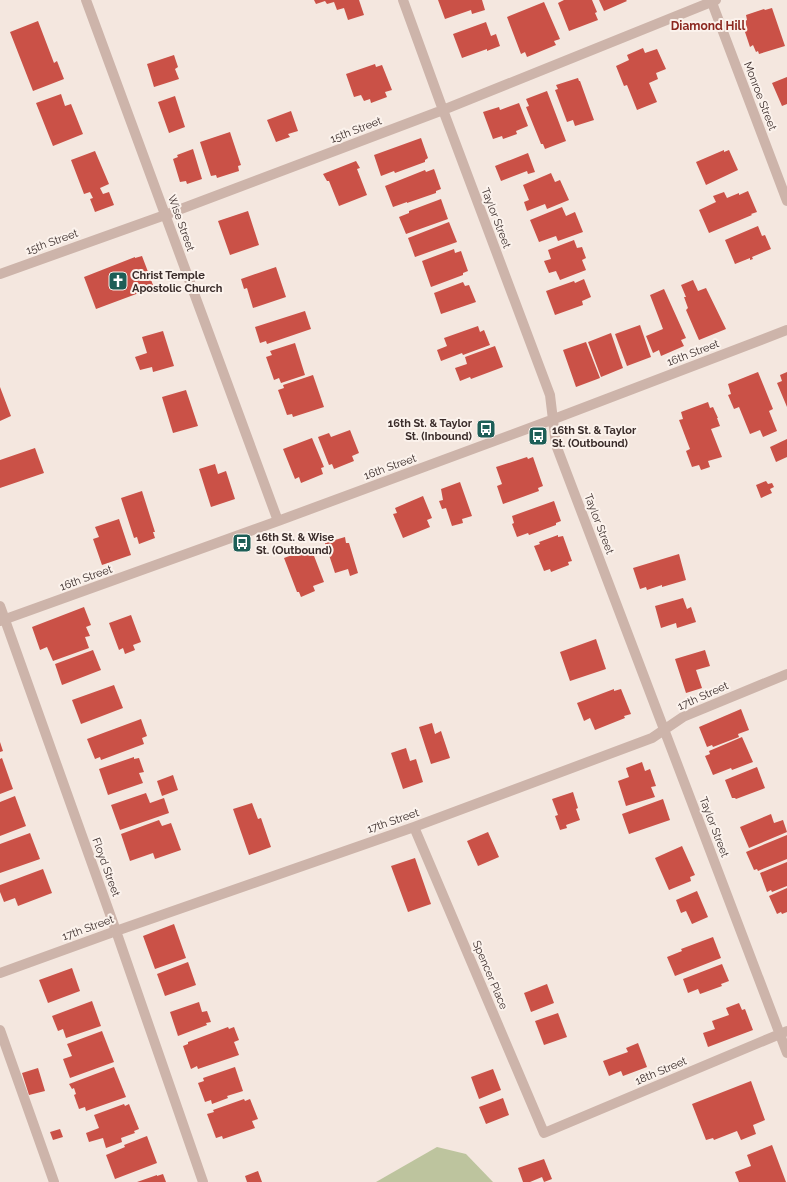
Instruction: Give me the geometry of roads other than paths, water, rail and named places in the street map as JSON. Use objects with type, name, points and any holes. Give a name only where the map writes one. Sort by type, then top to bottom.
[{"type":"street","name":"Wise Street","points":[[86,0],[278,521]]},
{"type":"street","name":"Taylor Street","points":[[403,0],[550,395],[556,445],[664,730],[783,1032],[787,1053]]},
{"type":"street","name":"15th Street","points":[[0,274],[165,215],[443,110],[713,1]]},
{"type":"street","name":"Monroe Street","points":[[713,1],[787,201]]},
{"type":"street","name":"16th Street","points":[[2,620],[278,521],[554,419],[787,330]]},
{"type":"street","name":"Floyd Street","points":[[0,606],[2,620],[116,931],[203,1182]]},
{"type":"street","name":"17th Street","points":[[0,973],[414,827],[652,738],[683,717],[787,674]]},
{"type":"street","name":"Spencer Place","points":[[414,827],[544,1133]]},
{"type":"street","points":[[0,1030],[54,1182]]},
{"type":"street","name":"18th Street","points":[[544,1133],[783,1032]]},
{"type":"place","name":"Christ Temple Apostolic Church","points":[[118,281]]},
{"type":"place","name":"16th St. & Taylor St. (Inbound)","points":[[486,429]]},
{"type":"place","name":"16th St. & Taylor St. (Outbound)","points":[[538,436]]},
{"type":"place","name":"16th St. & Wise St. (Outbound)","points":[[242,543]]},
{"type":"district","name":"Diamond Hill","points":[[708,26]]}]
